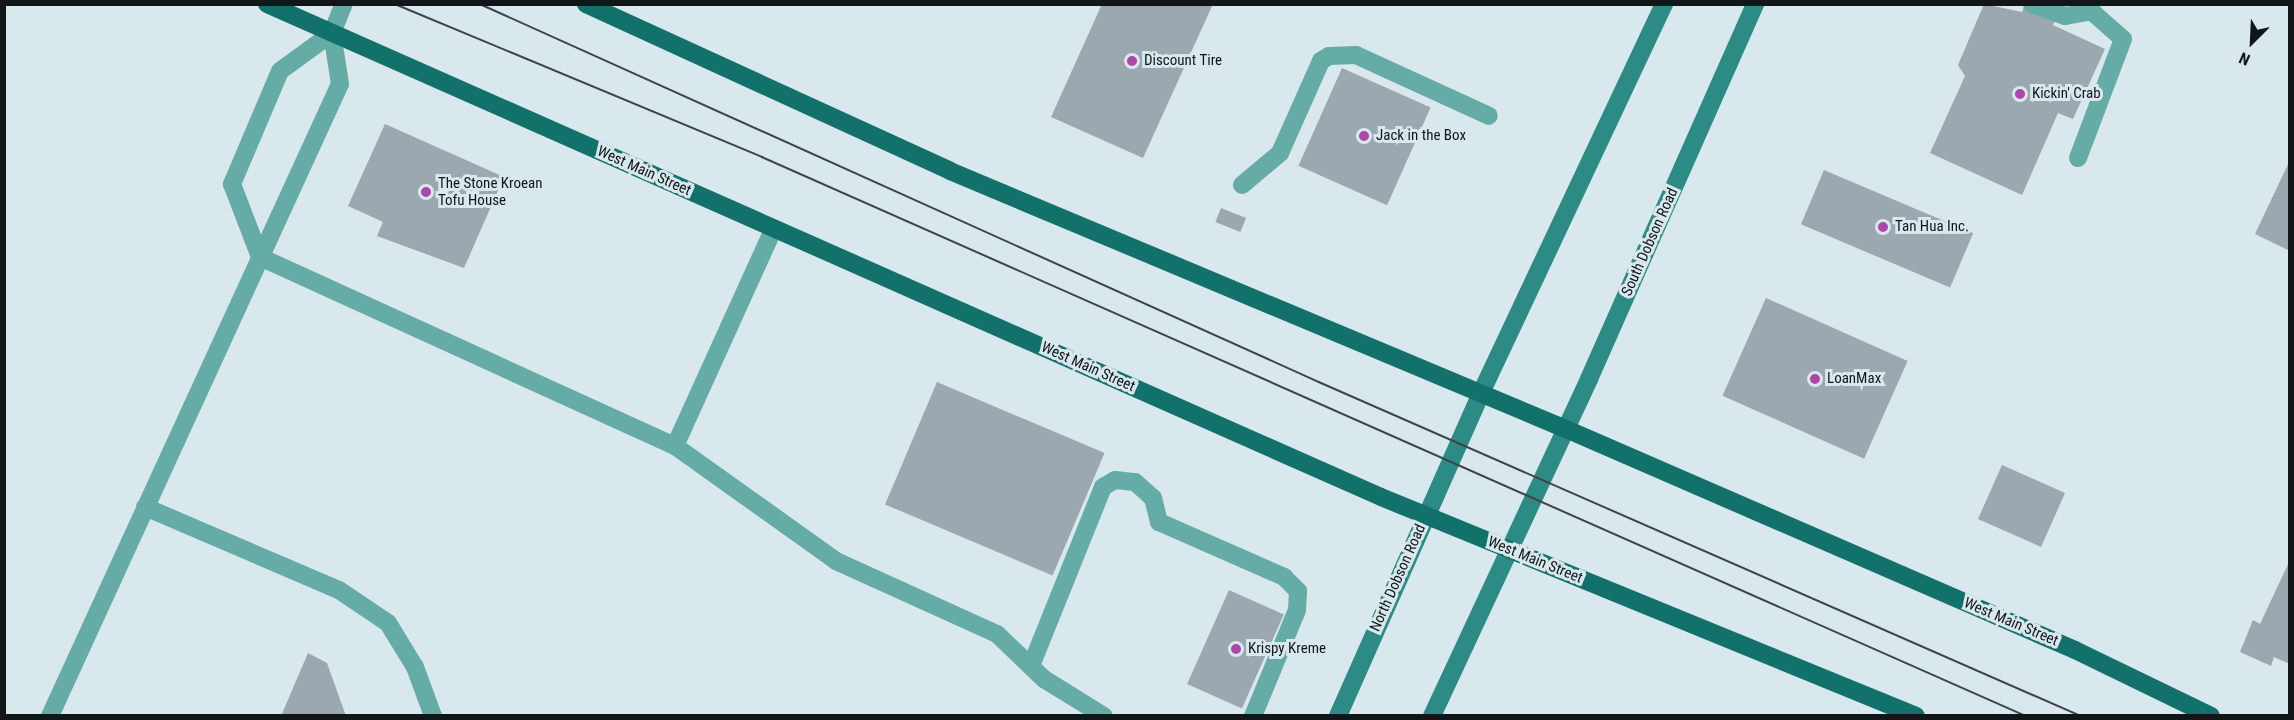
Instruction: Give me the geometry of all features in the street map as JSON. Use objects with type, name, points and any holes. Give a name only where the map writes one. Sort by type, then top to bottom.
[{"type":"main road","name":"West Main Street","points":[[267,4],[1426,515],[1916,716]]},
{"type":"main road","name":"West Main Street","points":[[586,4],[950,171],[1566,429],[2075,650],[2211,716]]},
{"type":"main road","points":[[1481,393],[1665,4]]},
{"type":"main road","name":"South Dobson Road","points":[[1510,550],[1544,479],[1755,4]]},
{"type":"main road","name":"North Dobson Road","points":[[1338,716],[1481,393]]},
{"type":"main road","points":[[1432,716],[1510,550]]},
{"type":"lane","points":[[50,716],[340,84],[332,33],[344,4]]},
{"type":"lane","points":[[2032,4],[2065,16],[2088,8],[2123,39],[2078,158]]},
{"type":"lane","points":[[332,33],[280,70],[232,184],[260,257],[675,446],[836,561],[997,634],[1031,666],[1104,716]]},
{"type":"lane","points":[[1242,185],[1280,153],[1321,61],[1329,56],[1356,55],[1488,116]]},
{"type":"lane","points":[[675,446],[774,228]]},
{"type":"lane","points":[[1031,666],[1103,487],[1115,480],[1135,482],[1153,498],[1159,522],[1274,572],[1298,591],[1297,610],[1252,716]]},
{"type":"lane","points":[[145,507],[339,590],[388,623],[415,667],[433,716]]},
{"type":"building","name":"Discount Tire","points":[[1102,4],[1213,4],[1143,158],[1051,117]]},
{"type":"building","name":"Kickin' Crab","points":[[1984,4],[2022,12],[2025,4],[2062,4],[2053,25],[2105,49],[2073,119],[2058,113],[2022,195],[1930,153],[1965,76],[1958,65]]},
{"type":"building","name":"Jack in the Box","points":[[1342,68],[1431,107],[1387,205],[1298,166]]},
{"type":"building","name":"The Stone Kroean Tofu House","points":[[385,124],[504,177],[464,268],[377,236],[383,222],[348,206]]},
{"type":"building","points":[[2290,160],[2290,251],[2255,234]]},
{"type":"building","points":[[1824,170],[1973,233],[1950,288],[1801,224]]},
{"type":"building","points":[[1221,208],[1246,218],[1240,232],[1215,222]]},
{"type":"building","name":"LoanMax","points":[[1766,298],[1908,361],[1864,459],[1722,396]]},
{"type":"building","points":[[937,382],[1105,453],[1053,576],[885,504]]},
{"type":"building","points":[[2002,465],[2065,493],[2041,547],[1978,519]]},
{"type":"building","points":[[2290,560],[2290,664],[2274,657],[2271,666],[2240,652],[2253,620],[2260,624]]},
{"type":"building","name":"Krispy Kreme","points":[[1229,590],[1284,614],[1242,708],[1187,684]]},
{"type":"building","points":[[308,653],[327,663],[346,716],[281,716]]},
{"type":"tram line","points":[[395,4],[762,157],[2026,716]]},
{"type":"tram line","points":[[480,4],[1319,382],[2081,716]]},
{"type":"place","name":"Discount Tire","points":[[1132,61]]},
{"type":"place","name":"Kickin' Crab","points":[[2020,94]]},
{"type":"place","name":"Jack in the Box","points":[[1364,136]]},
{"type":"place","name":"The Stone Kroean Tofu House","points":[[426,192]]},
{"type":"place","name":"Tan Hua Inc.","points":[[1883,227]]},
{"type":"place","name":"LoanMax","points":[[1815,379]]},
{"type":"place","name":"Krispy Kreme","points":[[1236,649]]}]
